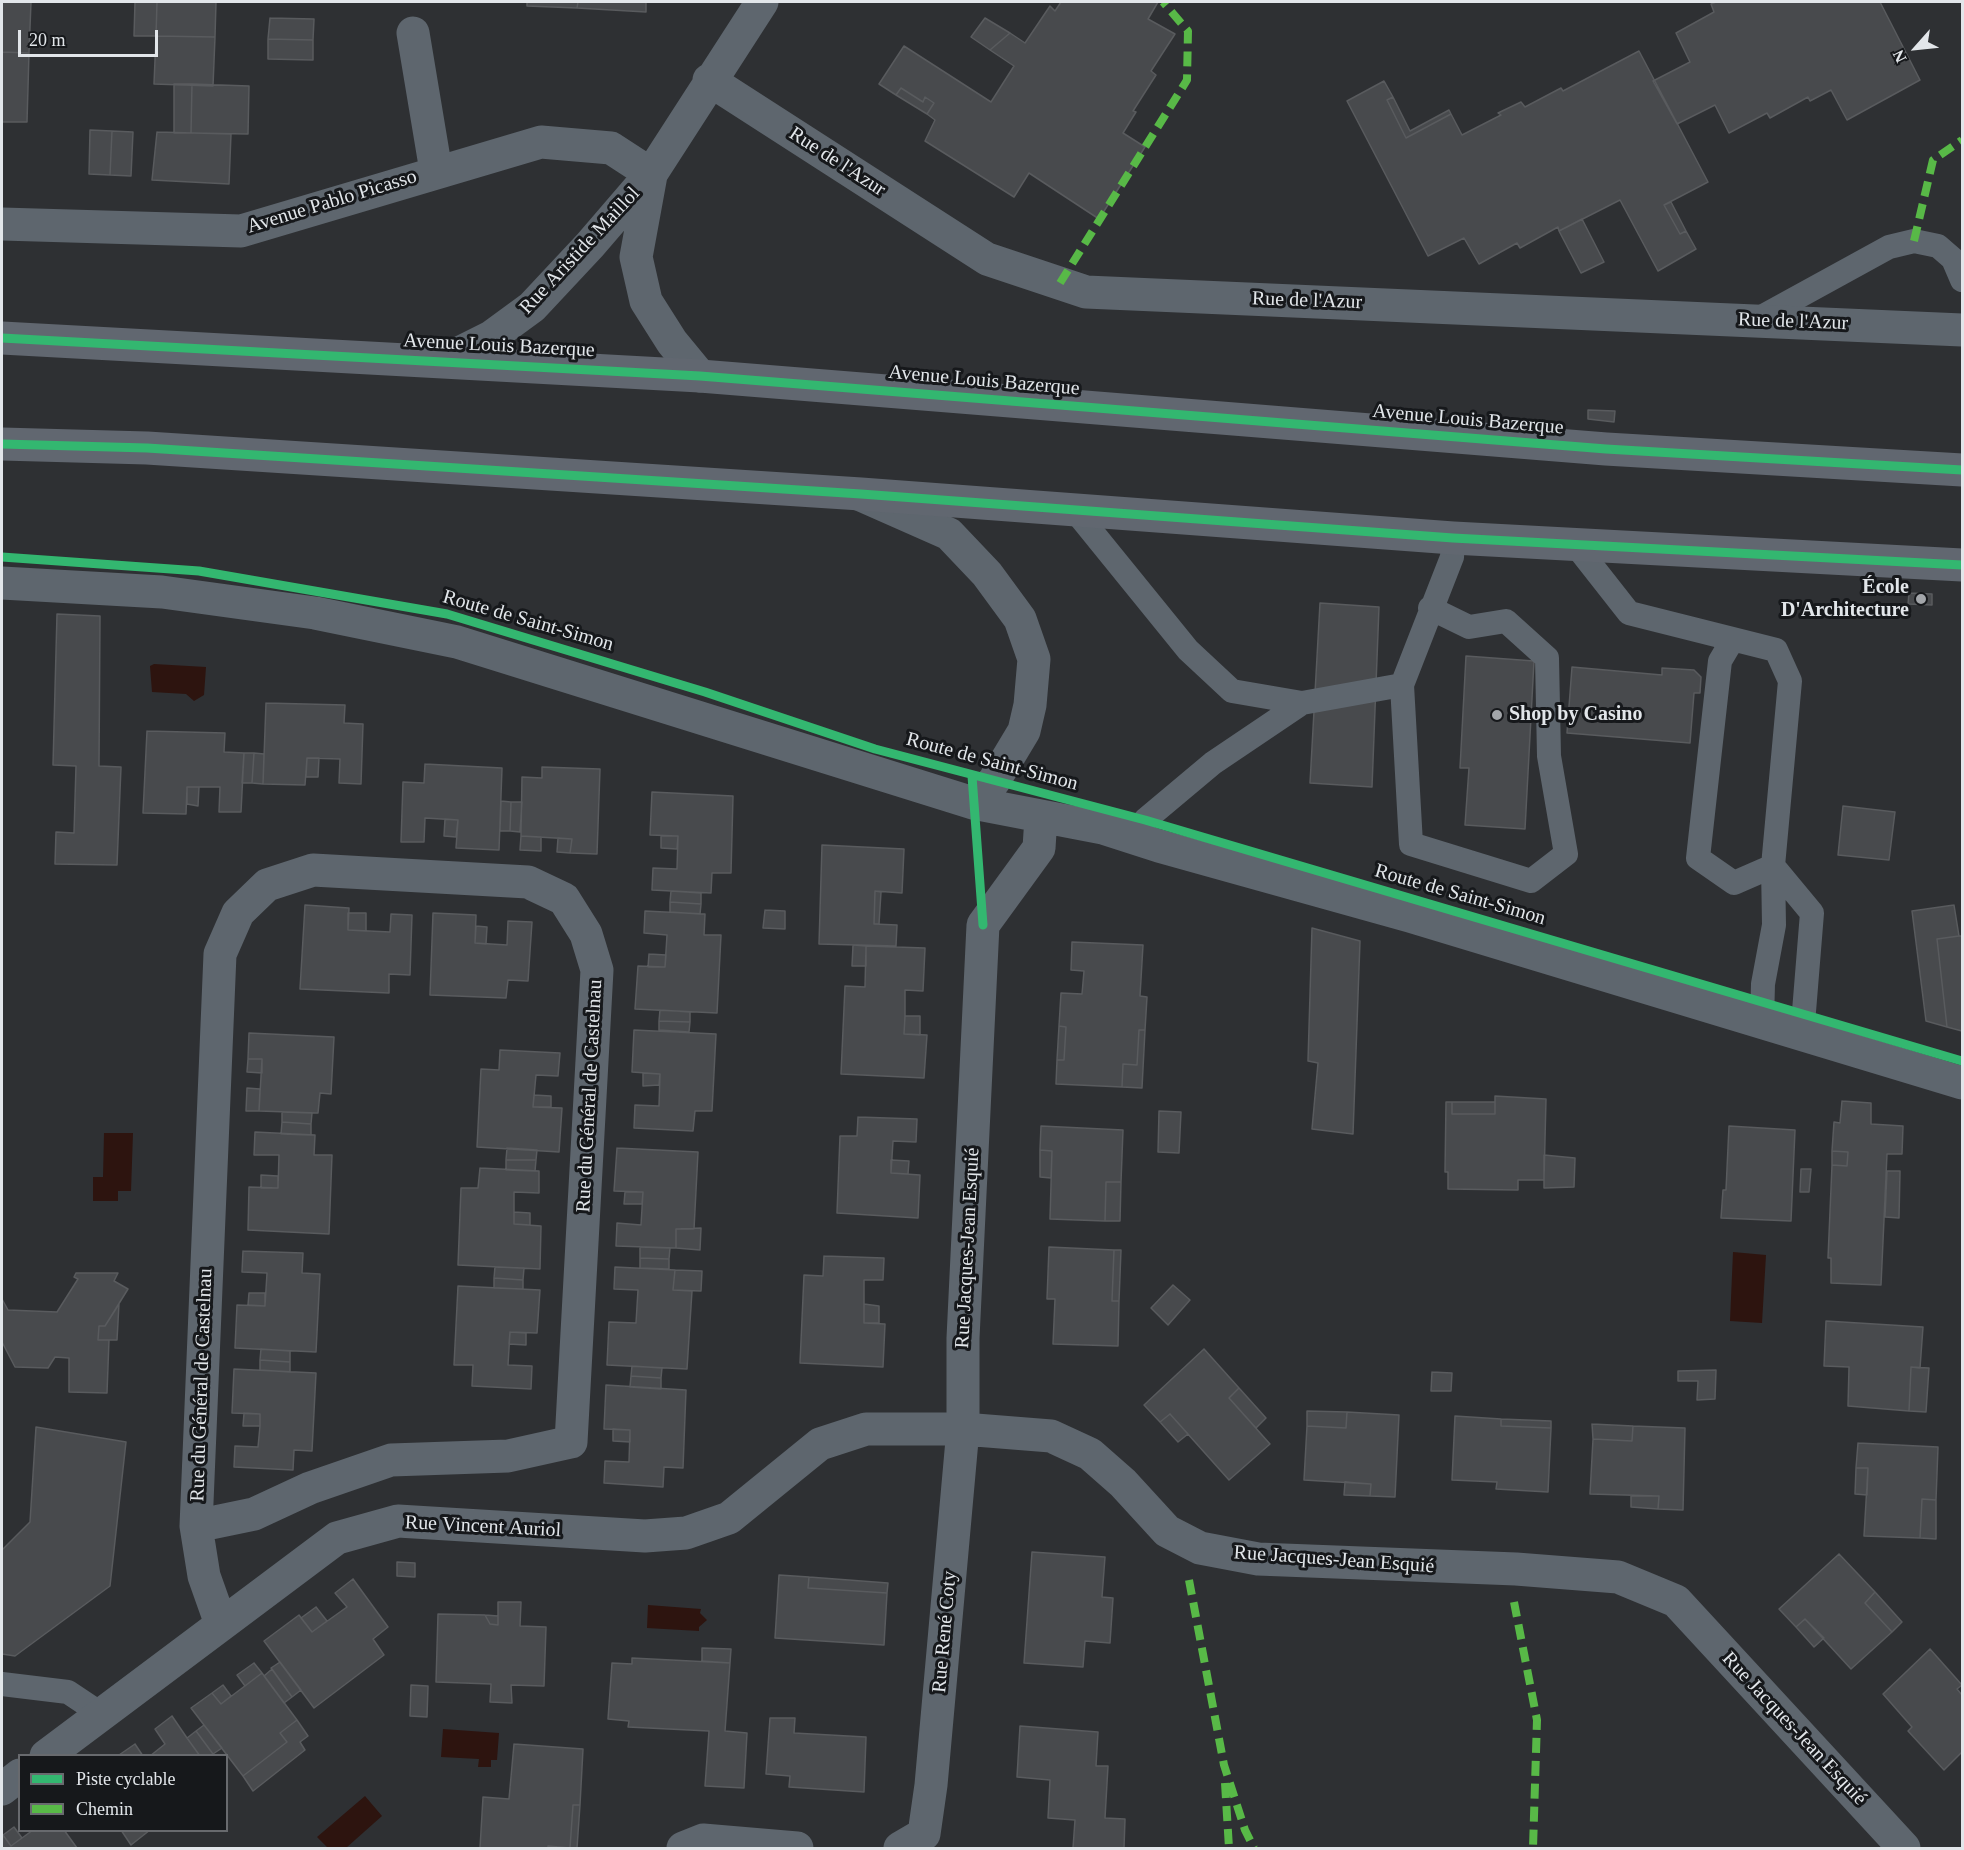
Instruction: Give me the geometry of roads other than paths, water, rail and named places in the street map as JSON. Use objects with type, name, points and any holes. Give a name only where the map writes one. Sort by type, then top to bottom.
[{"type":"main road","name":"Avenue Louis Bazerque","points":[[2,338],[700,376],[1606,449],[1962,470]]},
{"type":"main road","points":[[2,444],[147,448],[861,495],[1453,538],[1962,565]]},
{"type":"street","name":"Rue Aristide Maillol","points":[[444,361],[491,337],[532,307],[651,174],[709,80],[762,2]]},
{"type":"street","points":[[413,33],[436,171]]},
{"type":"street","name":"Rue de l'Azur","points":[[709,80],[987,259],[1086,292],[1962,330]]},
{"type":"street","name":"Avenue Pablo Picasso","points":[[2,224],[241,231],[436,171],[541,142],[611,148],[651,174]]},
{"type":"street","name":"Rue Aristide Maillol","points":[[651,174],[636,257],[646,301],[672,342],[700,376]]},
{"type":"street","points":[[861,495],[949,534],[987,574],[1020,619],[1034,659],[1030,705],[1024,731],[994,782],[973,803]]},
{"type":"street","name":"Route de Saint-Simon","points":[[2,583],[162,592],[315,613],[457,642],[973,803],[1103,828],[1421,919],[1962,1083]]},
{"type":"street","name":"Rue Jacques-Jean Esquié","points":[[1041,817],[1039,848],[982,925],[963,1338],[963,1429],[1051,1436],[1090,1454],[1123,1483],[1167,1531],[1200,1548],[1258,1559],[1504,1569],[1618,1577],[1676,1601],[1904,1848]]},
{"type":"street","name":"Rue du Général de Castelnau","points":[[196,1526],[254,1515],[310,1488],[391,1460],[508,1456],[571,1442],[597,970],[586,934],[564,899],[528,882],[313,870],[267,885],[238,913],[220,954],[196,1526],[204,1576],[221,1624]]},
{"type":"street","name":"Rue Vincent Auriol","points":[[47,1754],[337,1538],[398,1521],[645,1536],[686,1533],[729,1518],[820,1444],[866,1429],[963,1429]]},
{"type":"street","name":"Rue René Coty","points":[[920,1844],[932,1785],[963,1429]]},
{"type":"street","points":[[2,1789],[18,1777]]},
{"type":"street","points":[[683,1848],[703,1840],[797,1848]]},
{"type":"lane","points":[[1756,320],[1889,247],[1914,241],[1938,246],[1953,259],[1962,280]]},
{"type":"lane","points":[[1076,512],[1188,650],[1232,691],[1302,703],[1402,685]]},
{"type":"lane","points":[[1430,608],[1469,627],[1506,621],[1547,658],[1549,756],[1566,854],[1531,881],[1411,844],[1402,685],[1430,608],[1452,557],[1453,538]]},
{"type":"lane","points":[[1574,543],[1629,613],[1776,650],[1790,681],[1773,866],[1774,925],[1763,984],[1762,1022]]},
{"type":"lane","points":[[1734,639],[1720,661],[1698,858],[1734,883],[1773,866]]},
{"type":"lane","points":[[1139,840],[1145,820],[1214,763],[1302,703]]},
{"type":"lane","points":[[1773,866],[1812,913],[1802,1036]]},
{"type":"lane","points":[[2,1684],[68,1692],[101,1714]]},
{"type":"place","name":"École D'Architecture","points":[[1921,599]]},
{"type":"place","name":"Shop by Casino","points":[[1497,715]]}]
